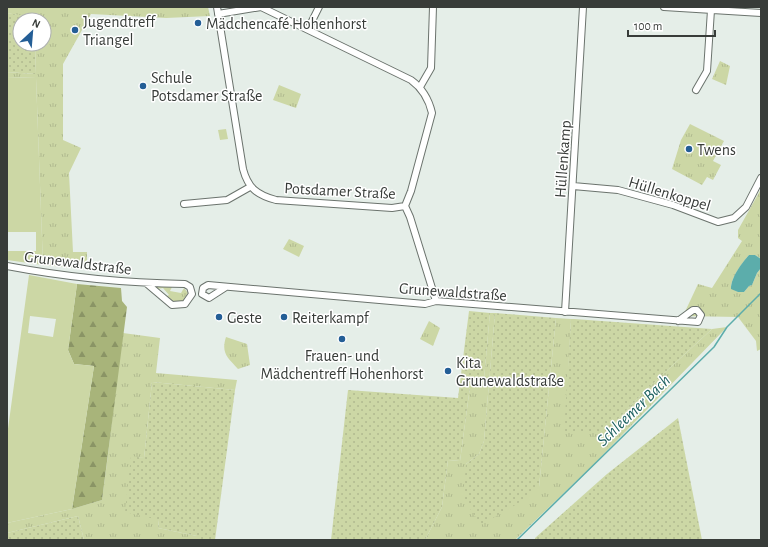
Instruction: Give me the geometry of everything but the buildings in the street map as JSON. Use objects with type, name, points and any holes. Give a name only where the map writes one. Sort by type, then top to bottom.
[{"type":"street","points":[[184,204],[227,200],[250,187],[243,169],[217,10],[261,7],[411,80],[420,86],[430,104],[432,113],[411,192],[405,206]]},
{"type":"street","points":[[308,29],[319,7]]},
{"type":"street","points":[[420,86],[431,68],[433,7]]},
{"type":"street","name":"Hüllenkamp","points":[[565,312],[583,7]]},
{"type":"street","points":[[664,7],[761,13]]},
{"type":"street","points":[[696,90],[707,71],[711,10]]},
{"type":"street","name":"Hüllenkoppel","points":[[573,186],[618,190],[673,205],[718,222],[734,218],[746,207],[761,178]]},
{"type":"street","name":"Potsdamer Straße","points":[[250,187],[258,194],[276,200],[392,208],[405,206],[410,217],[436,301]]},
{"type":"street","name":"Grunewaldstraße","points":[[7,266],[55,274],[146,283],[185,284],[190,287],[192,294],[186,304],[178,306],[168,303],[146,283]]},
{"type":"street","name":"Grunewaldstraße","points":[[226,287],[425,304],[436,301],[678,321]]},
{"type":"green space","points":[[7,7],[208,7],[210,16],[166,18],[91,14],[63,64],[63,140],[81,148],[69,173],[73,252],[87,252],[87,269],[43,265],[36,78],[7,77],[7,72],[35,74],[36,52],[52,52],[52,12],[7,13]]},
{"type":"green space","points":[[7,13],[12,14],[12,52],[36,52],[35,74],[7,72]]},
{"type":"green space","points":[[720,61],[730,66],[726,85],[712,79]]},
{"type":"green space","points":[[7,77],[36,78],[43,265],[7,260],[7,251],[36,251],[36,232],[7,232]]},
{"type":"green space","points":[[279,85],[301,94],[296,108],[273,100]]},
{"type":"green space","points":[[690,124],[724,141],[713,161],[721,165],[713,180],[707,177],[702,185],[672,169],[681,140]]},
{"type":"green space","points":[[226,129],[228,139],[220,140],[218,130]]},
{"type":"green space","points":[[761,189],[761,259],[755,255],[749,255],[740,266],[731,284],[731,288],[738,292],[744,292],[749,286],[752,285],[761,268],[761,349],[757,351],[756,341],[738,317],[683,316],[698,284],[712,288],[742,241],[738,238],[738,230]]},
{"type":"green space","points":[[289,239],[304,246],[299,257],[283,249]]},
{"type":"green space","points":[[29,275],[77,284],[68,350],[74,364],[94,366],[72,509],[7,523],[7,436]],"holes":[[[30,316],[56,319],[53,337],[28,333]]]},
{"type":"green space","points":[[77,284],[121,288],[122,301],[127,307],[102,500],[72,509],[94,366],[74,364],[68,350]]},
{"type":"green space","points":[[156,286],[172,287],[170,291],[181,293],[184,288],[188,293],[182,302],[172,302],[165,297],[169,295],[163,288],[157,289]]},
{"type":"green space","points":[[469,311],[490,313],[484,379],[471,379],[460,461],[448,460],[442,507],[425,540],[331,540],[348,390],[458,398]]},
{"type":"green space","points":[[490,313],[495,313],[484,441],[479,454],[466,464],[539,487],[556,318],[571,319],[565,431],[606,431],[647,389],[712,329],[727,327],[594,464],[516,539],[425,540],[442,507],[448,460],[460,461],[471,379],[484,379]]},
{"type":"green space","points":[[495,313],[556,318],[539,487],[517,504],[481,525],[463,498],[466,464],[479,454],[484,441]]},
{"type":"green space","points":[[571,319],[712,329],[647,389],[606,431],[564,431]]},
{"type":"green space","points":[[429,321],[440,328],[433,346],[420,339]]},
{"type":"green space","points":[[123,333],[160,338],[156,373],[237,380],[235,390],[152,382],[144,458],[131,457],[159,520],[158,528],[197,536],[197,540],[84,540],[78,516],[7,533],[7,523],[72,509],[102,500]]},
{"type":"green space","points":[[226,337],[247,344],[250,365],[238,369],[231,361],[226,354],[224,347]]},
{"type":"green space","points":[[152,382],[235,390],[215,540],[197,540],[197,536],[158,528],[159,520],[125,512],[131,456],[144,458]]},
{"type":"green space","points":[[678,418],[702,540],[535,540],[535,538],[607,474]]},
{"type":"green space","points":[[78,516],[84,540],[7,540],[7,533]]},
{"type":"water","points":[[749,255],[755,255],[761,259],[761,268],[752,285],[749,286],[744,292],[738,292],[731,289],[731,284],[740,266]]},
{"type":"waterway","name":"Schleemer Bach","points":[[517,540],[714,347],[727,327],[761,293]]},
{"type":"place","name":"Mädchencafé Hohenhorst","points":[[198,23]]},
{"type":"place","name":"Jugendtreff Triangel","points":[[75,30]]},
{"type":"place","name":"Schule Potsdamer Straße","points":[[143,86]]},
{"type":"place","name":"Twens","points":[[689,149]]},
{"type":"place","name":"Geste","points":[[219,317]]},
{"type":"place","name":"Reiterkampf","points":[[284,317]]},
{"type":"place","name":"Frauen- und Mädchentreff Hohenhorst","points":[[342,339]]},
{"type":"place","name":"Kita Grunewaldstraße","points":[[448,371]]}]
